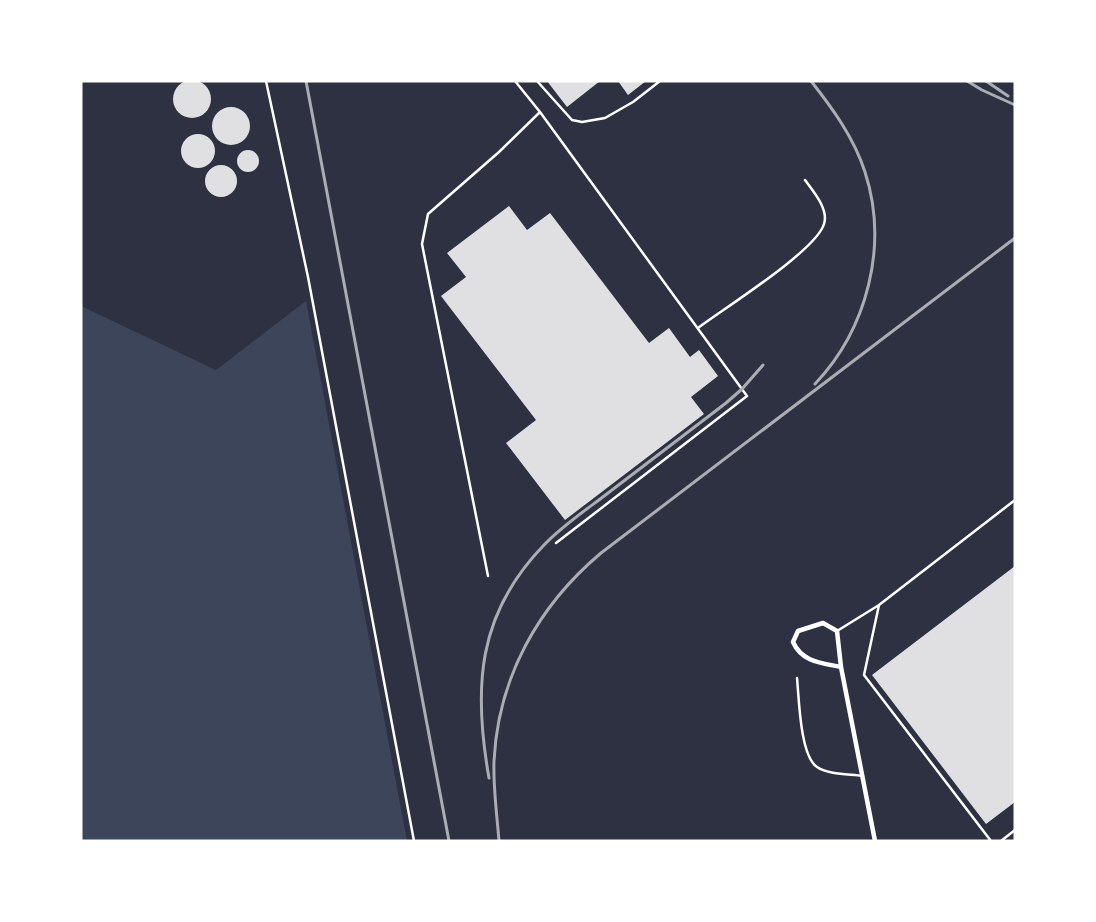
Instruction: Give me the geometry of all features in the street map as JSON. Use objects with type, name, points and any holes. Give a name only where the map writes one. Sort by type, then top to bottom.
[{"type":"street","points":[[841,667],[808,660],[797,650],[793,642],[798,631],[810,625],[823,623],[837,631],[841,667],[876,841]]},
{"type":"lane","points":[[266,81],[308,277],[414,841]]},
{"type":"lane","points":[[515,81],[540,112],[747,396],[556,543]]},
{"type":"lane","points":[[537,81],[572,120],[582,122],[605,118],[633,102],[660,81]]},
{"type":"lane","points":[[488,576],[422,244],[428,214],[500,152],[540,112]]},
{"type":"lane","points":[[698,328],[781,268],[808,246],[820,232],[825,214],[819,200],[805,180]]},
{"type":"lane","points":[[837,631],[879,605],[1015,500]]},
{"type":"lane","points":[[879,605],[864,674],[991,841]]},
{"type":"lane","points":[[797,678],[806,750],[816,767],[832,772],[862,776]]},
{"type":"lane","points":[[1001,841],[1015,830]]},
{"type":"shaded area","points":[[306,301],[407,841],[81,841],[81,306],[216,370]]},
{"type":"building","points":[[192,80],[205,86],[211,99],[205,112],[192,118],[179,112],[173,99],[179,86]]},
{"type":"building","points":[[547,81],[600,81],[567,107]]},
{"type":"building","points":[[618,81],[646,81],[628,95]]},
{"type":"building","points":[[231,107],[244,113],[250,126],[244,139],[231,145],[218,139],[212,126],[218,113]]},
{"type":"building","points":[[198,134],[210,139],[215,151],[210,163],[198,168],[186,163],[181,151],[186,139]]},
{"type":"building","points":[[248,150],[256,153],[259,161],[256,169],[248,172],[240,169],[237,161],[240,153]]},
{"type":"building","points":[[221,165],[233,169],[237,181],[233,193],[221,197],[209,193],[205,181],[209,169]]},
{"type":"building","points":[[509,206],[527,230],[550,213],[649,343],[669,328],[690,357],[699,350],[718,376],[691,397],[704,414],[565,520],[506,443],[536,420],[441,296],[466,277],[447,253]]},
{"type":"building","points":[[1015,566],[1015,802],[986,824],[872,675]]},
{"type":"railway","points":[[306,81],[449,841]]},
{"type":"railway","points":[[811,81],[842,124],[855,147],[865,172],[872,200],[875,229],[869,285],[860,312],[848,338],[833,362],[815,384]]},
{"type":"railway","points":[[967,81],[1015,105]]},
{"type":"railway","points":[[986,81],[1008,96]]},
{"type":"railway","points":[[499,841],[494,761],[497,730],[513,673],[525,646],[558,596],[601,553],[1015,238]]},
{"type":"railway","points":[[489,778],[481,713],[485,654],[493,625],[505,598],[522,571],[544,545],[560,530],[726,403],[742,389],[763,365]]}]
